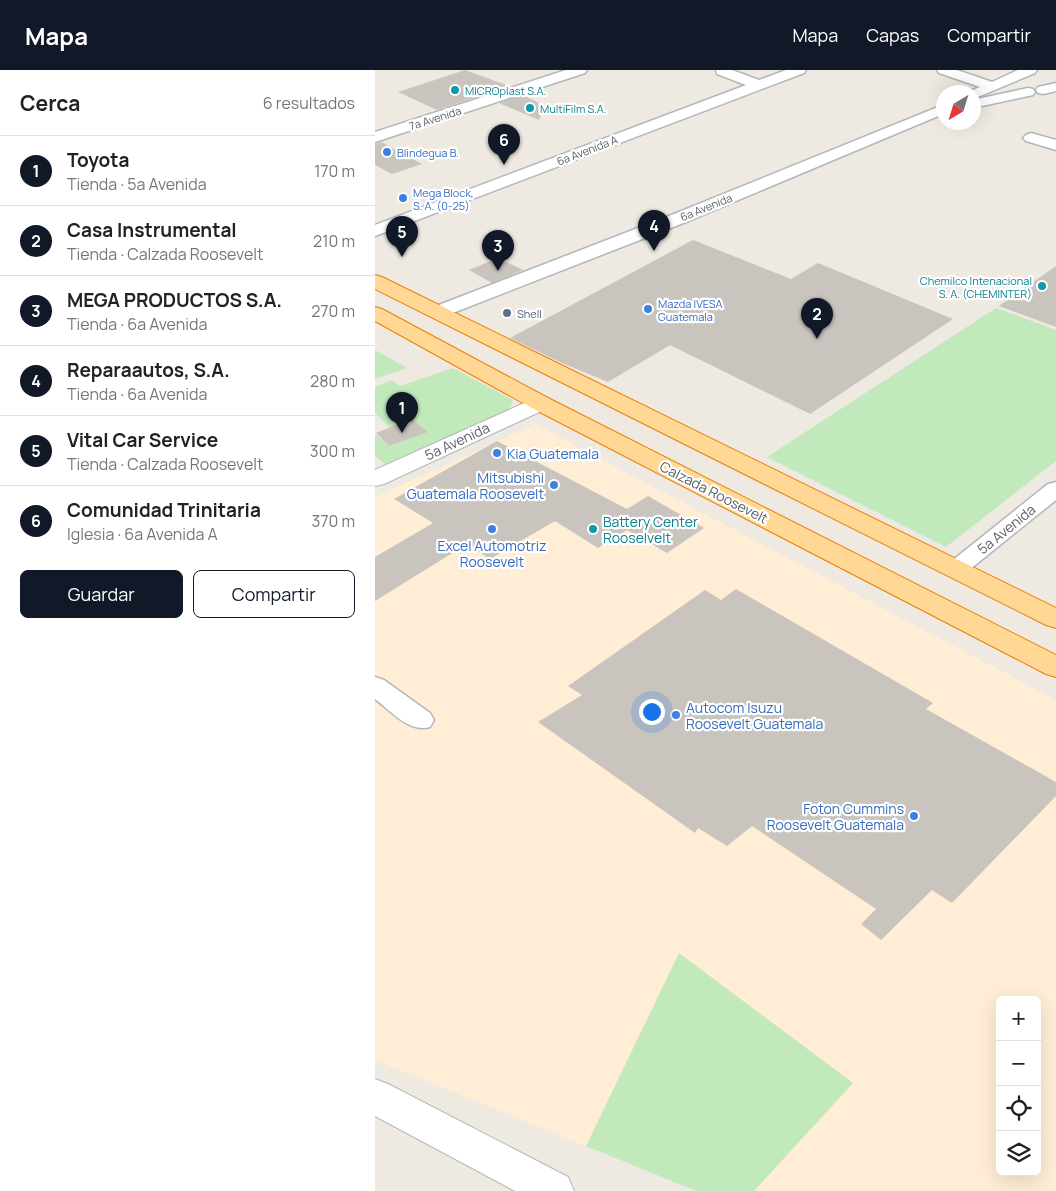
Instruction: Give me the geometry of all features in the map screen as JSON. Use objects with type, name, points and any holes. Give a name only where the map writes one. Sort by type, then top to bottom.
[{"type":"highway","points":[[375,281],[1056,619]]},
{"type":"highway","points":[[375,300],[407,315],[419,316],[438,312]]},
{"type":"highway","name":"Calzada Roosevelt","points":[[375,312],[540,403],[1056,667]]},
{"type":"highway","points":[[540,403],[565,396],[592,403],[1021,622],[1056,636]]},
{"type":"street","name":"7a Avenida","points":[[375,137],[580,70]]},
{"type":"street","name":"6a Avenida A","points":[[375,231],[799,70]]},
{"type":"street","points":[[945,70],[991,86]]},
{"type":"street","points":[[981,91],[1030,70]]},
{"type":"street","points":[[722,71],[759,85]]},
{"type":"street","points":[[981,102],[1028,92]]},
{"type":"street","name":"6a Avenida","points":[[438,312],[680,218],[936,112]]},
{"type":"street","points":[[1031,138],[1056,145]]},
{"type":"street","name":"5a Avenida","points":[[375,479],[540,403]]},
{"type":"street","name":"5a Avenida","points":[[956,569],[1056,489]]},
{"type":"street","points":[[380,697],[421,720]]},
{"type":"street","points":[[375,1096],[554,1191]]},
{"type":"shaded area","points":[[535,424],[1056,700],[1056,1191],[754,1191],[853,1083],[679,954],[586,1146],[375,1060],[375,497]]},
{"type":"green space","points":[[996,308],[1056,330],[1056,461],[946,547],[767,457]]},
{"type":"green space","points":[[375,350],[407,368],[375,379]]},
{"type":"green space","points":[[453,368],[513,400],[509,411],[387,466],[375,456],[375,434],[389,446],[428,432],[412,419],[390,428],[375,413],[375,387],[392,380],[400,386]]},
{"type":"green space","points":[[679,953],[853,1083],[754,1191],[696,1191],[586,1146]]},
{"type":"building","name":"MICROplast S.A.","points":[[465,70],[509,86],[437,110],[398,92]]},
{"type":"building","name":"MultiFilm S.A.","points":[[523,95],[545,106],[539,120],[499,103]]},
{"type":"building","name":"Blindegua B.","points":[[381,142],[422,164],[392,174],[375,165],[375,144]]},
{"type":"building","points":[[693,240],[791,279],[818,263],[953,319],[810,414],[670,345],[608,382],[562,363],[510,338]]},
{"type":"building","points":[[498,258],[523,270],[492,283],[469,270]]},
{"type":"building","name":"Chemilco Intenacional S. A. (CHEMINTER)","points":[[1056,266],[1056,327],[999,306]]},
{"type":"building","points":[[412,419],[428,432],[389,446],[376,433]]},
{"type":"building","name":"Excel Automotriz Roosevelt","points":[[497,441],[627,509],[648,496],[704,528],[667,553],[627,530],[598,548],[555,521],[490,559],[467,544],[375,601],[375,557],[433,523],[394,499]]},
{"type":"building","points":[[736,589],[933,703],[926,709],[1056,782],[1056,796],[952,903],[932,890],[881,940],[861,924],[876,909],[752,826],[727,846],[698,828],[695,833],[538,722],[582,695],[568,686],[705,590],[721,600]]},
{"type":"place","name":"MICROplast S.A.","points":[[455,90]]},
{"type":"place","name":"MultiFilm S.A.","points":[[530,108]]},
{"type":"place","name":"Blindegua B.","points":[[387,152]]},
{"type":"place","name":"Comunidad Trinitaria","points":[[504,165]]},
{"type":"place","name":"Mega Block, S. A. (0-25)","points":[[403,198]]},
{"type":"place","name":"Reparaautos, S.A.","points":[[654,251]]},
{"type":"place","name":"Vital Car Service","points":[[402,257]]},
{"type":"place","name":"MEGA PRODUCTOS S.A.","points":[[498,271]]},
{"type":"place","name":"Chemilco Intenacional S. A. (CHEMINTER)","points":[[1042,286]]},
{"type":"place","name":"Mazda IVESA Guatemala","points":[[648,309]]},
{"type":"place","name":"Shell","points":[[507,313]]},
{"type":"place","name":"Casa Instrumental","points":[[817,339]]},
{"type":"place","name":"Toyota","points":[[402,433]]},
{"type":"place","name":"Kia Guatemala","points":[[497,453]]},
{"type":"place","name":"Mitsubishi Guatemala Roosevelt","points":[[554,485]]},
{"type":"place","name":"Excel Automotriz Roosevelt","points":[[492,529]]},
{"type":"place","name":"Battery Center Rooselvelt","points":[[593,529]]},
{"type":"place","name":"Autocom Isuzu Roosevelt Guatemala","points":[[676,715]]},
{"type":"place","name":"Foton Cummins Roosevelt Guatemala","points":[[914,816]]}]
